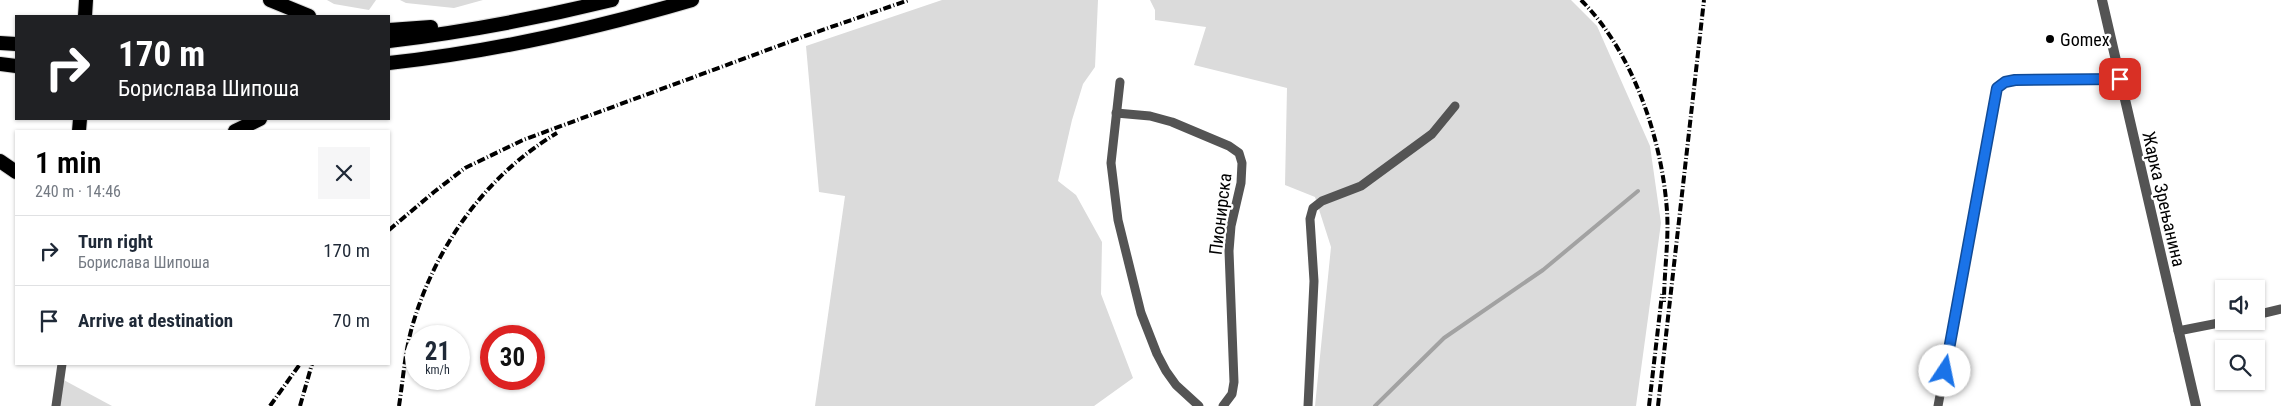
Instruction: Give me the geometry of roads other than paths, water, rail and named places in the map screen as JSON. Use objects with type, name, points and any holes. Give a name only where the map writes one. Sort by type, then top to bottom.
[{"type":"highway","points":[[85,15],[86,0]]},
{"type":"highway","points":[[270,0],[307,15]]},
{"type":"highway","points":[[390,41],[432,36],[519,21],[612,0]]},
{"type":"highway","points":[[390,73],[482,50],[591,28],[692,0]]},
{"type":"highway","points":[[390,30],[519,21]]},
{"type":"highway","points":[[0,43],[15,44]]},
{"type":"highway","points":[[390,63],[482,50]]},
{"type":"highway","points":[[0,64],[15,66]]},
{"type":"highway","points":[[237,130],[258,120]]},
{"type":"highway","points":[[0,161],[15,171]]},
{"type":"street","name":"Жарка Зрењанина","points":[[2102,0],[2196,406]]},
{"type":"street","points":[[1938,406],[1997,88],[2005,82],[2015,80],[2120,79]]},
{"type":"street","points":[[1120,82],[1111,163],[1118,220],[1141,313],[1166,371],[1176,385],[1199,406]]},
{"type":"street","points":[[1308,406],[1314,281],[1310,219],[1313,208],[1322,201],[1362,186],[1432,134],[1455,106]]},
{"type":"street","name":"Пионирска","points":[[1116,113],[1150,116],[1172,122],[1229,146],[1239,153],[1242,163],[1241,183],[1231,226],[1229,251],[1234,382],[1232,394],[1223,406]]},
{"type":"street","points":[[2265,313],[2281,309]]},
{"type":"street","points":[[2178,331],[2215,324]]},
{"type":"street","points":[[56,406],[62,365]]},
{"type":"waterway","points":[[1375,406],[1444,338],[1543,270],[1638,191]]},
{"type":"railway","points":[[390,229],[465,168],[523,140],[808,35],[909,0]]},
{"type":"railway","points":[[1581,0],[1616,45],[1630,71],[1642,98],[1659,155],[1667,211],[1664,302]]},
{"type":"railway","points":[[1658,406],[1704,0]]},
{"type":"railway","points":[[399,406],[412,327],[434,269],[449,242],[466,216],[507,170],[531,150],[557,133]]},
{"type":"railway","points":[[1649,406],[1662,294]]},
{"type":"railway","points":[[270,406],[299,365]]},
{"type":"railway","points":[[300,406],[312,365]]},
{"type":"place","name":"Gomex","points":[[2050,39]]}]
